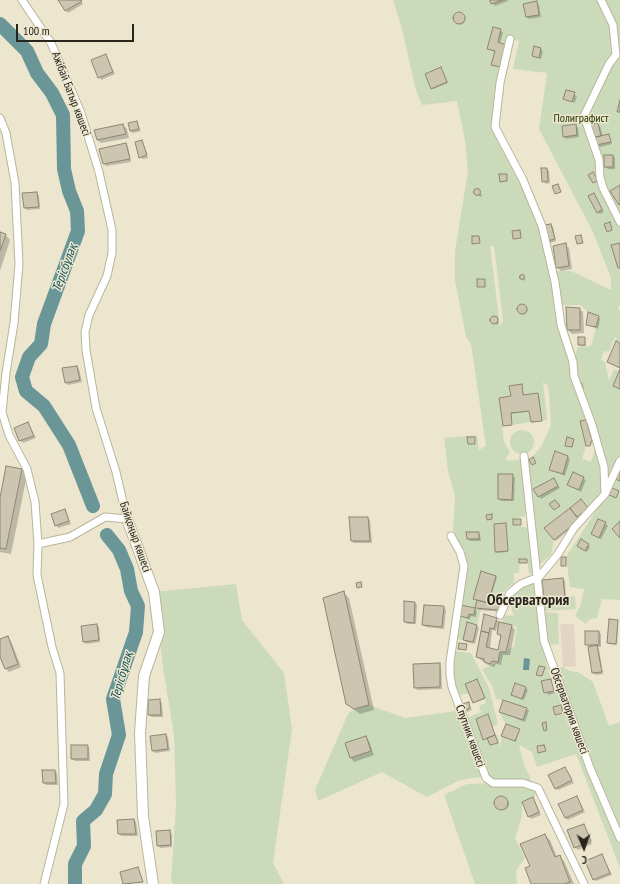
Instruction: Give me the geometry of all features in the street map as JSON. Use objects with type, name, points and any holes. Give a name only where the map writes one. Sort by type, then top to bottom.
[{"type":"street","name":"Ажібай Батыр көшесі","points":[[22,0],[51,43],[80,113],[99,172]]},
{"type":"street","points":[[601,0],[613,25],[616,55],[584,116],[599,160],[600,177],[603,188],[620,222]]},
{"type":"street","points":[[510,39],[500,83],[495,127],[524,180],[542,226],[555,282],[561,325],[573,362],[574,376],[592,425],[604,467],[604,494]]},
{"type":"street","points":[[0,118],[6,133],[15,184],[20,264],[2,412],[9,435],[28,469],[35,502],[38,544],[37,575],[52,647],[60,674],[64,804],[44,884]]},
{"type":"street","name":"Байқоңыр көшесі","points":[[99,172],[112,230],[112,253],[107,276],[89,315],[85,332],[86,350],[96,408],[116,472],[126,519],[154,592],[159,632],[144,676],[140,733],[142,816],[153,884]]},
{"type":"street","name":"Обсерватория көшесі","points":[[524,456],[539,578],[544,641],[548,657],[590,768],[620,838]]},
{"type":"street","points":[[500,615],[510,593],[527,581],[539,578],[558,554],[574,528],[604,494],[620,461]]},
{"type":"street","points":[[38,544],[70,537],[105,518],[126,519]]},
{"type":"street","name":"Спутник көшесі","points":[[451,536],[460,552],[464,566],[450,662],[450,675],[452,687],[486,778],[493,783],[523,783],[538,788],[584,884]]},
{"type":"shaded area","points":[[560,624],[574,624],[576,666],[563,667]]},
{"type":"green space","name":"Полиграфист","points":[[393,0],[620,0],[620,305],[618,307],[620,311],[620,343],[616,341],[617,338],[615,337],[609,352],[604,351],[601,360],[605,362],[609,381],[614,369],[619,371],[613,385],[620,389],[620,461],[615,470],[613,469],[606,483],[605,464],[585,411],[586,420],[580,421],[586,446],[582,459],[591,462],[595,450],[598,453],[602,467],[603,489],[588,508],[581,499],[545,528],[554,540],[551,555],[539,565],[527,458],[532,457],[541,447],[551,425],[549,392],[547,385],[543,382],[547,419],[542,421],[538,393],[523,395],[522,384],[509,386],[511,396],[499,398],[504,441],[510,453],[505,459],[509,461],[521,459],[526,503],[525,516],[514,519],[513,525],[529,528],[532,538],[535,573],[529,574],[527,559],[520,559],[519,573],[514,573],[514,583],[506,589],[502,598],[491,596],[496,576],[481,572],[473,598],[477,600],[475,608],[461,605],[465,585],[466,560],[464,551],[453,533],[455,496],[448,471],[444,438],[477,435],[479,450],[486,446],[471,344],[466,337],[455,280],[455,251],[468,171],[465,140],[457,101],[422,105],[416,91],[402,29]],"holes":[[[510,39],[519,41],[513,69],[547,73],[539,129],[593,232],[611,278],[611,290],[571,271],[556,271],[560,305],[580,305],[588,312],[599,316],[591,346],[578,347],[573,362],[561,325],[555,282],[542,226],[523,180],[495,127],[500,83]],[[490,246],[494,246],[503,321],[500,326]],[[555,451],[568,456],[562,474],[549,470]],[[498,474],[513,475],[512,499],[498,499]],[[506,523],[508,551],[495,552],[494,524]],[[466,532],[478,532],[479,539],[467,539]]]},
{"type":"green space","points":[[529,411],[531,422],[512,425],[511,413]]},
{"type":"green space","points":[[522,430],[531,433],[534,442],[531,451],[522,454],[513,451],[510,442],[513,433]]},
{"type":"green space","points":[[613,478],[620,481],[620,600],[602,599],[597,618],[590,619],[586,624],[575,616],[581,604],[584,589],[570,587],[566,557],[607,494],[616,498],[619,491],[610,487]]},
{"type":"green space","points":[[537,580],[543,651],[551,679],[542,681],[544,693],[563,687],[554,667],[563,667],[570,671],[578,672],[593,682],[609,726],[620,722],[620,868],[576,754],[537,767],[532,752],[519,745],[524,764],[530,777],[530,782],[491,779],[482,755],[477,751],[466,718],[481,712],[479,706],[486,703],[485,698],[465,684],[469,693],[458,696],[452,674],[454,651],[471,653],[489,688],[498,724],[492,727],[488,715],[476,719],[483,740],[487,738],[490,745],[498,743],[495,735],[498,735],[501,749],[501,736],[515,741],[520,729],[506,724],[499,712],[523,720],[527,708],[496,699],[492,686],[482,669],[498,662],[500,652],[506,652],[514,646],[517,627],[502,623],[504,615],[514,616],[508,598],[523,586]],"holes":[[[515,683],[526,687],[522,698],[511,695]],[[561,705],[563,713],[555,715],[553,707]]]},
{"type":"green space","points":[[236,584],[242,620],[284,673],[292,729],[273,863],[284,884],[173,884],[171,881],[176,806],[174,735],[164,674],[154,592]]},
{"type":"green space","points":[[575,596],[576,609],[545,611],[544,598]]},
{"type":"green space","points":[[475,608],[481,609],[477,625],[467,623],[463,640],[456,639],[459,616],[468,618],[469,614],[474,615]]},
{"type":"green space","points":[[544,612],[558,613],[559,644],[548,645]]},
{"type":"green space","points":[[369,705],[405,718],[456,711],[481,777],[460,780],[427,797],[382,772],[318,801],[315,790],[348,714],[354,709]]},
{"type":"green space","points":[[493,783],[538,788],[535,796],[522,802],[522,817],[515,838],[525,858],[516,871],[517,884],[475,884],[444,795],[467,784]]},
{"type":"water","points":[[524,658],[530,659],[529,670],[523,670]]},
{"type":"building","points":[[58,0],[81,0],[82,1],[65,11]]},
{"type":"building","points":[[490,0],[503,0],[491,4]]},
{"type":"building","points":[[537,1],[539,15],[526,17],[523,4]]},
{"type":"building","points":[[459,12],[463,14],[465,18],[463,22],[459,24],[455,22],[453,18],[455,14]]},
{"type":"building","points":[[493,27],[501,29],[498,42],[506,45],[500,67],[491,65],[495,51],[487,49]]},
{"type":"building","points":[[534,46],[541,48],[539,58],[532,56]]},
{"type":"building","points":[[106,54],[113,72],[98,78],[91,60]]},
{"type":"building","points":[[441,67],[447,82],[431,89],[425,74]]},
{"type":"building","points":[[566,90],[575,92],[572,102],[563,99]]},
{"type":"building","points":[[620,100],[620,112],[617,112]]},
{"type":"building","points":[[594,117],[595,124],[588,125],[587,119]]},
{"type":"building","points":[[137,121],[139,129],[130,131],[128,123]]},
{"type":"building","points":[[598,123],[601,136],[592,138],[589,125]]},
{"type":"building","points":[[123,124],[126,134],[97,140],[94,130]]},
{"type":"building","points":[[576,124],[577,135],[563,137],[562,126]]},
{"type":"building","points":[[609,134],[611,142],[596,145],[595,137]]},
{"type":"building","points":[[142,140],[147,155],[139,158],[135,142]]},
{"type":"building","points":[[126,143],[130,159],[103,164],[99,149]]},
{"type":"building","points":[[604,155],[613,155],[613,167],[604,167]]},
{"type":"building","points":[[541,168],[547,168],[548,181],[542,182]]},
{"type":"building","points":[[593,172],[598,181],[593,183],[588,175]]},
{"type":"building","points":[[499,174],[507,174],[507,181],[500,182]]},
{"type":"building","points":[[558,184],[561,192],[555,194],[552,186]]},
{"type":"building","points":[[620,185],[620,204],[619,205],[610,191]]},
{"type":"building","points":[[477,188],[480,189],[480,195],[477,196],[474,195],[473,192],[474,189]]},
{"type":"building","points":[[37,192],[39,207],[24,208],[22,193]]},
{"type":"building","points":[[594,193],[602,209],[597,213],[588,196]]},
{"type":"building","points":[[610,222],[612,230],[607,232],[604,224]]},
{"type":"building","points":[[551,224],[555,239],[547,241],[544,225]]},
{"type":"building","points":[[520,230],[521,238],[513,239],[512,231]]},
{"type":"building","points":[[0,232],[6,234],[0,251]]},
{"type":"building","points":[[581,235],[583,243],[577,244],[575,236]]},
{"type":"building","points":[[472,236],[479,236],[480,243],[472,244]]},
{"type":"building","points":[[566,243],[569,266],[556,268],[553,246]]},
{"type":"building","points":[[620,243],[620,268],[618,268],[611,245]]},
{"type":"building","points":[[522,274],[525,277],[522,280],[519,277]]},
{"type":"building","points":[[477,279],[485,279],[485,287],[477,287]]},
{"type":"building","points":[[520,304],[524,304],[527,309],[524,314],[520,314],[517,311],[517,307]]},
{"type":"building","points":[[566,307],[580,308],[580,330],[567,330]]},
{"type":"building","points":[[588,312],[599,316],[596,327],[586,325]]},
{"type":"building","points":[[492,316],[496,316],[498,320],[496,324],[492,324],[490,322],[490,318]]},
{"type":"building","points":[[578,337],[585,337],[585,345],[578,345]]},
{"type":"building","points":[[616,341],[620,343],[620,368],[607,362]]},
{"type":"building","points":[[77,366],[80,380],[65,383],[62,368]]},
{"type":"building","points":[[620,369],[620,389],[613,386]]},
{"type":"building","points":[[522,384],[523,395],[538,393],[542,421],[531,422],[529,411],[511,413],[512,425],[503,426],[499,398],[511,396],[509,386]]},
{"type":"building","points":[[586,420],[592,440],[590,446],[586,446],[580,421]]},
{"type":"building","points":[[28,422],[34,436],[19,441],[14,428]]},
{"type":"building","points":[[467,437],[475,437],[475,444],[468,444]]},
{"type":"building","points":[[567,437],[574,439],[572,447],[565,446]]},
{"type":"building","points":[[555,451],[568,456],[563,474],[549,470]]},
{"type":"building","points":[[533,457],[536,463],[532,465],[529,460]]},
{"type":"building","points":[[6,466],[22,469],[6,549],[0,548],[0,498]]},
{"type":"building","points":[[617,471],[620,473],[620,481],[613,478]]},
{"type":"building","points":[[573,472],[584,477],[579,490],[567,485]]},
{"type":"building","points":[[498,474],[513,474],[512,500],[498,499]]},
{"type":"building","points":[[554,478],[558,486],[538,497],[533,489]]},
{"type":"building","points":[[610,487],[619,491],[616,498],[607,494]]},
{"type":"building","points":[[581,499],[588,508],[577,517],[570,508]]},
{"type":"building","points":[[555,500],[560,506],[554,510],[549,504]]},
{"type":"building","points":[[570,508],[579,520],[554,540],[544,528]]},
{"type":"building","points":[[65,509],[69,521],[55,526],[51,514]]},
{"type":"building","points":[[492,514],[492,519],[487,520],[486,515]]},
{"type":"building","points":[[349,517],[368,517],[370,541],[351,541]]},
{"type":"building","points":[[513,519],[521,519],[521,525],[513,525]]},
{"type":"building","points":[[598,519],[606,522],[599,538],[591,534]]},
{"type":"building","points":[[620,521],[620,538],[612,529]]},
{"type":"building","points":[[506,523],[508,551],[495,552],[494,524]]},
{"type":"building","points":[[466,532],[479,532],[479,539],[467,539]]},
{"type":"building","points":[[581,539],[589,544],[585,551],[577,546]]},
{"type":"building","points":[[561,557],[566,557],[566,566],[561,566]]},
{"type":"building","points":[[519,559],[527,559],[527,563],[519,563]]},
{"type":"building","points":[[481,571],[496,576],[488,603],[473,599]]},
{"type":"building","points":[[563,578],[565,597],[544,598],[542,580]]},
{"type":"building","points":[[361,582],[362,587],[357,588],[356,583]]},
{"type":"building","points":[[344,591],[369,705],[354,709],[346,704],[323,598]]},
{"type":"building","points":[[491,596],[502,598],[499,610],[475,608],[477,600],[488,603]]},
{"type":"building","points":[[404,601],[415,602],[414,623],[404,622]]},
{"type":"building","points":[[424,605],[444,606],[442,627],[422,625]]},
{"type":"building","points":[[461,605],[475,608],[474,615],[469,614],[468,618],[459,616]]},
{"type":"building","points":[[484,614],[497,618],[494,629],[490,628],[489,633],[481,631]]},
{"type":"building","points":[[609,619],[618,620],[616,644],[607,643]]},
{"type":"building","points":[[467,622],[477,625],[473,642],[463,640]]},
{"type":"building","points":[[499,622],[512,625],[506,652],[500,652],[498,662],[492,661],[490,664],[484,662],[484,659],[476,657],[481,631],[489,633],[486,647],[498,650],[501,635],[497,634]]},
{"type":"building","points":[[97,624],[99,640],[83,642],[81,626]]},
{"type":"building","points":[[585,631],[599,631],[599,645],[585,645]]},
{"type":"building","points":[[8,636],[18,664],[5,669],[0,657],[0,639]]},
{"type":"building","points":[[459,643],[467,644],[466,650],[458,649]]},
{"type":"building","points":[[597,645],[602,672],[592,673],[588,647]]},
{"type":"building","points":[[440,663],[440,687],[414,688],[413,664]]},
{"type":"building","points":[[539,666],[545,667],[542,676],[536,675]]},
{"type":"building","points":[[477,679],[485,698],[473,703],[465,684]]},
{"type":"building","points":[[551,679],[554,691],[544,693],[541,681]]},
{"type":"building","points":[[515,683],[526,687],[522,699],[511,695]]},
{"type":"building","points":[[160,699],[161,715],[148,715],[148,700]]},
{"type":"building","points":[[503,700],[527,708],[523,720],[499,712]]},
{"type":"building","points":[[469,702],[470,708],[464,710],[462,704]]},
{"type":"building","points":[[561,705],[563,713],[555,715],[553,707]]},
{"type":"building","points":[[488,714],[495,735],[483,740],[476,719]]},
{"type":"building","points":[[546,722],[547,730],[544,731],[542,723]]},
{"type":"building","points":[[506,724],[520,729],[515,741],[501,736]]},
{"type":"building","points":[[166,734],[168,749],[152,751],[150,736]]},
{"type":"building","points":[[495,735],[498,743],[490,745],[487,738]]},
{"type":"building","points":[[366,736],[371,751],[350,758],[345,743]]},
{"type":"building","points":[[71,745],[88,745],[88,759],[71,759]]},
{"type":"building","points":[[544,745],[546,751],[538,753],[537,746]]},
{"type":"building","points":[[565,767],[572,780],[555,789],[548,775]]},
{"type":"building","points":[[42,770],[55,770],[56,783],[43,783]]},
{"type":"building","points":[[501,796],[506,798],[508,803],[506,808],[501,810],[496,808],[494,803],[496,798]]},
{"type":"building","points":[[577,796],[583,810],[565,818],[558,804]]},
{"type":"building","points":[[533,797],[539,812],[528,817],[522,802]]},
{"type":"building","points":[[134,819],[136,834],[118,834],[117,820]]},
{"type":"building","points":[[584,824],[591,841],[574,848],[567,830]]},
{"type":"building","points":[[170,830],[171,845],[157,846],[156,831]]},
{"type":"building","points":[[545,834],[555,857],[560,855],[570,882],[564,884],[531,884],[525,868],[530,866],[520,844]]},
{"type":"building","points":[[602,854],[610,873],[593,880],[585,861]]},
{"type":"building","points":[[138,867],[143,882],[123,884],[120,872]]},
{"type":"waterway","name":"Терісбұлақ","points":[[0,24],[27,51],[37,73],[52,93],[63,115],[64,169],[69,191],[77,211],[78,231],[44,324],[41,344],[29,357],[22,377],[26,391],[44,406],[69,445],[93,506]]},
{"type":"waterway","name":"Терісбұлақ","points":[[75,884],[75,864],[84,846],[83,821],[96,810],[105,794],[106,774],[119,735],[113,699],[136,632],[138,606],[131,591],[127,569],[119,550],[107,535]]},
{"type":"district","name":"Обсерватория","points":[[528,600]]}]
